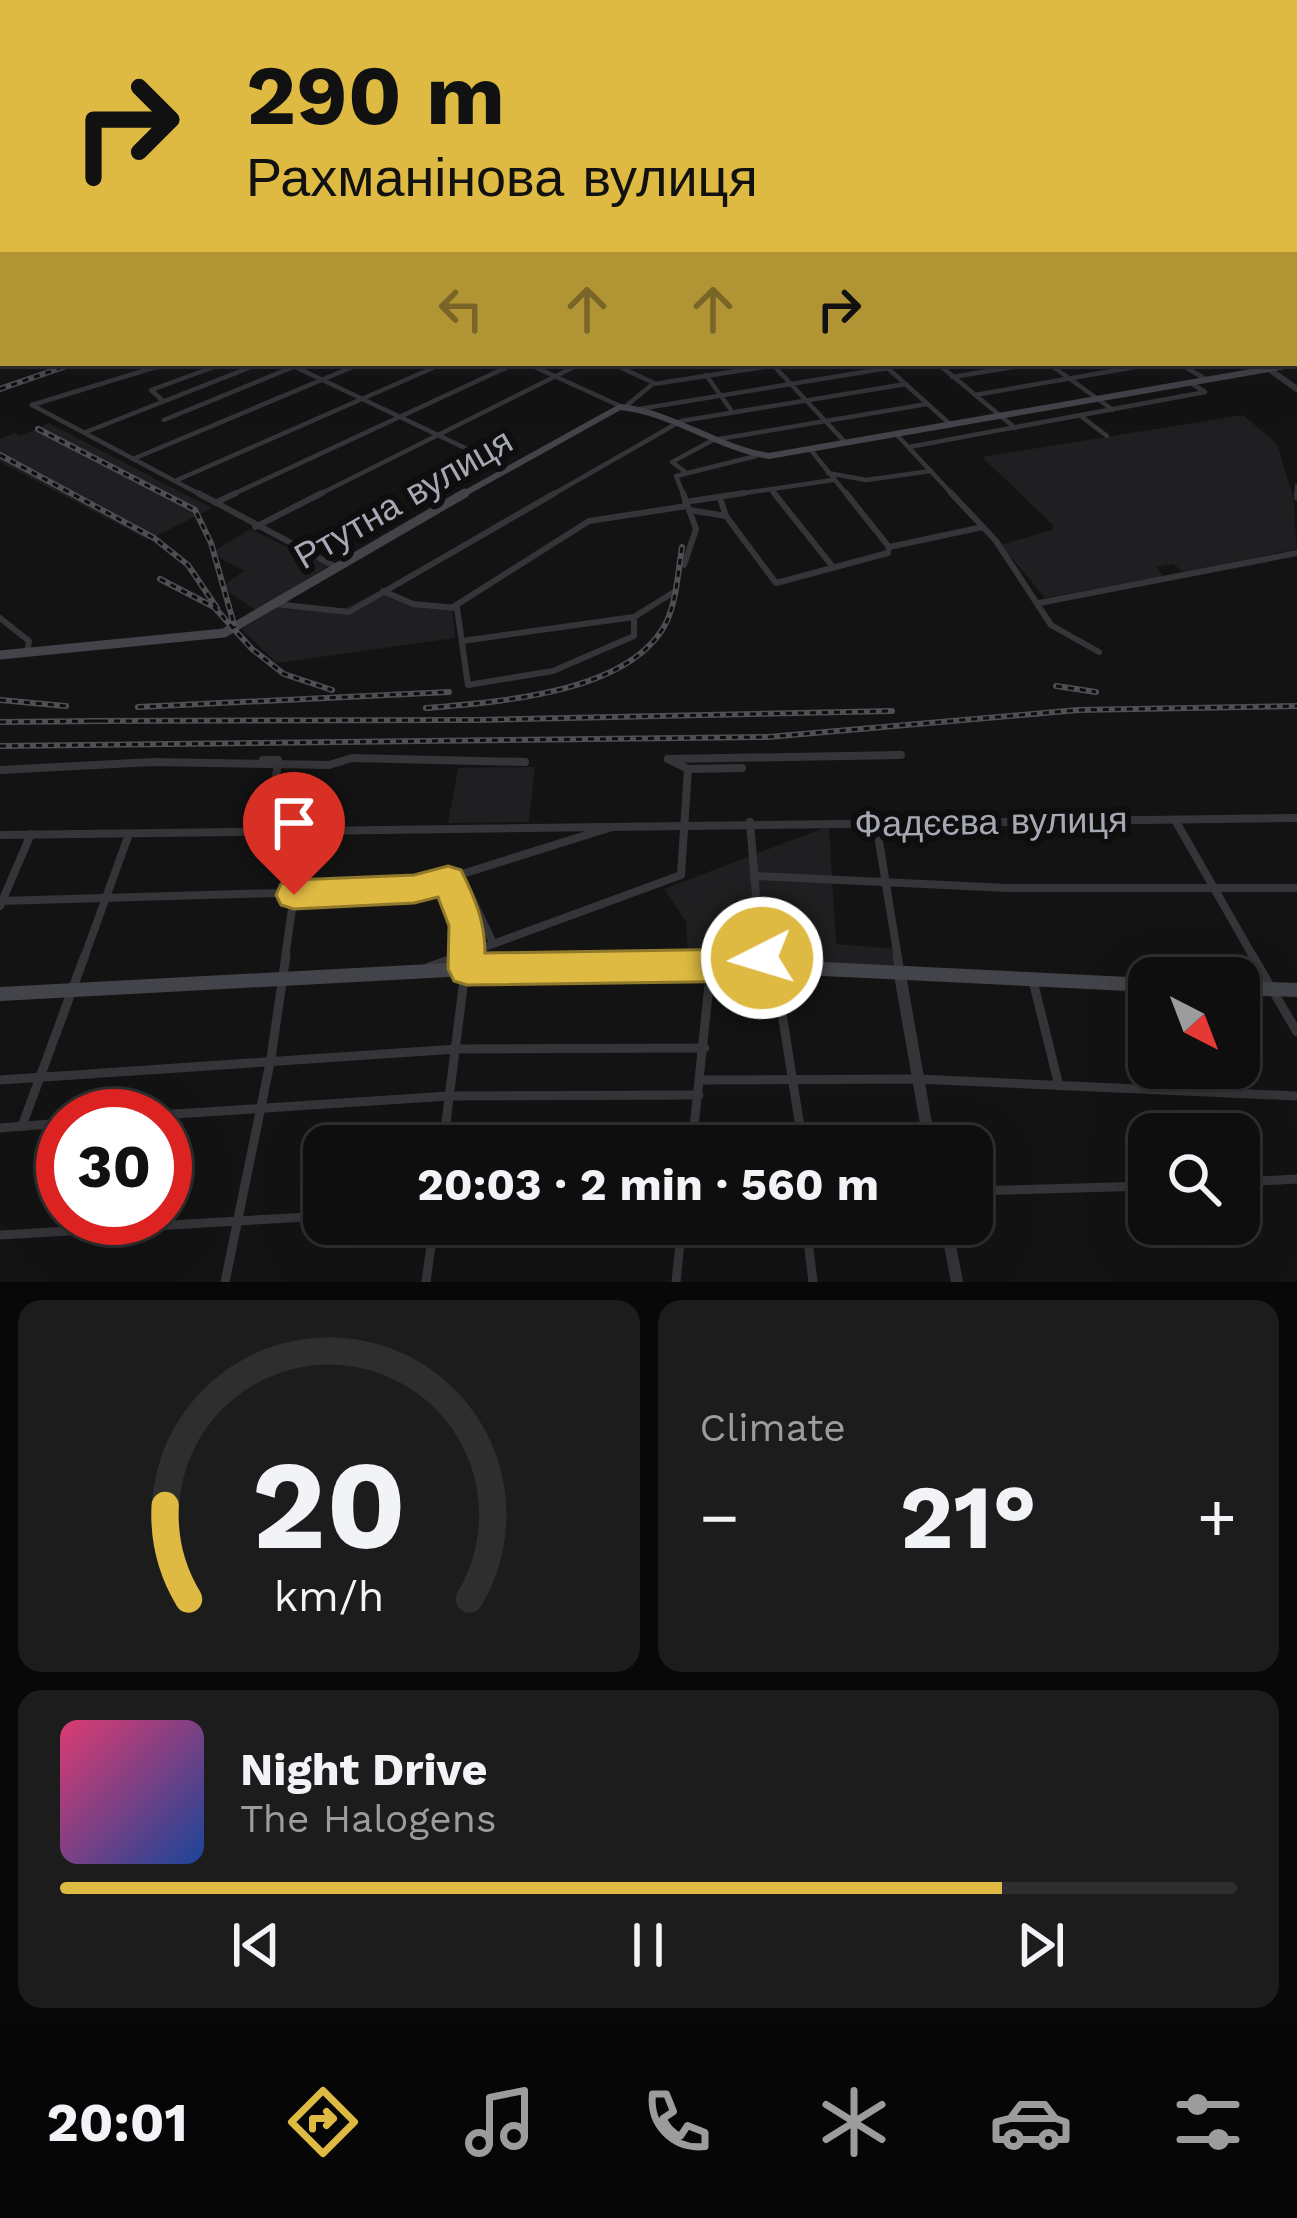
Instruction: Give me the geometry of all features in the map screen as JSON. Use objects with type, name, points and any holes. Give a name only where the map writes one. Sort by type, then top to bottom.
[{"type":"main road","points":[[623,406],[756,456],[1286,366]]},
{"type":"main road","name":"Ртутна вулиця","points":[[27,653],[213,637],[623,406]]},
{"type":"main road","points":[[0,656],[27,653]]},
{"type":"main road","points":[[0,994],[467,969],[711,963],[1128,984]]},
{"type":"main road","points":[[1260,989],[1297,990]]},
{"type":"street","points":[[159,366],[32,405],[334,566]]},
{"type":"street","points":[[163,401],[151,390],[218,366]]},
{"type":"street","points":[[84,433],[253,366]]},
{"type":"street","points":[[164,420],[288,366]]},
{"type":"street","points":[[292,366],[509,469]]},
{"type":"street","points":[[133,460],[355,366]]},
{"type":"street","points":[[175,481],[437,366]]},
{"type":"street","points":[[214,504],[509,366]]},
{"type":"street","points":[[533,366],[623,406]]},
{"type":"street","points":[[255,527],[576,366]]},
{"type":"street","points":[[617,366],[654,383],[774,366],[845,443]]},
{"type":"street","points":[[640,409],[880,366]]},
{"type":"street","points":[[886,366],[951,425]]},
{"type":"street","points":[[940,366],[1015,428]]},
{"type":"street","points":[[952,377],[1019,366]]},
{"type":"street","points":[[1052,366],[1114,411]]},
{"type":"street","points":[[975,395],[1140,366]]},
{"type":"street","points":[[1184,366],[1207,380]]},
{"type":"street","points":[[1270,369],[1297,389]]},
{"type":"street","points":[[706,376],[732,412]]},
{"type":"street","points":[[909,447],[1203,394],[1191,382]]},
{"type":"street","name":"Ртутна вулиця","points":[[623,406],[654,383]]},
{"type":"street","points":[[275,604],[349,612],[674,424],[906,384]]},
{"type":"street","points":[[684,471],[672,462],[713,440],[927,404]]},
{"type":"street","points":[[1082,417],[1107,436]]},
{"type":"street","points":[[896,434],[982,527],[1055,629],[1099,652]]},
{"type":"street","points":[[720,498],[726,516],[776,583],[888,553],[889,547],[810,449]]},
{"type":"street","points":[[684,565],[696,538],[676,476],[756,456]]},
{"type":"street","points":[[827,472],[849,479],[884,479],[931,471]]},
{"type":"street","points":[[382,591],[413,604],[455,607],[589,521],[833,480]]},
{"type":"street","points":[[1296,486],[1297,498]]},
{"type":"street","points":[[772,491],[833,567]]},
{"type":"street","points":[[687,506],[726,516]]},
{"type":"street","points":[[889,547],[982,527]]},
{"type":"street","points":[[1039,603],[1297,554]]},
{"type":"street","points":[[462,641],[634,617],[674,592]]},
{"type":"street","points":[[455,607],[468,685],[553,671],[634,636],[634,617]]},
{"type":"street","points":[[0,618],[29,641],[27,653]]},
{"type":"street","points":[[742,768],[688,769],[668,759],[901,754]]},
{"type":"street","points":[[0,770],[154,762],[276,767],[329,765],[352,758],[525,762]]},
{"type":"street","points":[[263,760],[278,760],[270,832]]},
{"type":"street","points":[[414,973],[681,875],[688,769]]},
{"type":"street","name":"Фадєєва вулиця","points":[[0,835],[1297,818]]},
{"type":"street","points":[[1174,820],[1297,1032]]},
{"type":"street","points":[[750,822],[768,965],[799,1125]]},
{"type":"street","points":[[876,823],[926,1125]]},
{"type":"street","points":[[31,834],[1,903],[414,889],[621,825]]},
{"type":"street","points":[[225,1282],[271,1058],[303,832]]},
{"type":"street","points":[[22,1126],[129,833]]},
{"type":"street","points":[[461,876],[493,943]]},
{"type":"street","points":[[755,877],[888,885],[1297,887]]},
{"type":"street","points":[[446,1125],[467,969],[467,926],[448,880]]},
{"type":"street","points":[[695,1125],[711,963]]},
{"type":"street","points":[[1033,981],[1059,1086]]},
{"type":"street","points":[[0,1080],[457,1048],[705,1048]]},
{"type":"street","points":[[701,1080],[917,1079],[1297,1096]]},
{"type":"street","points":[[192,1112],[449,1096],[699,1095]]},
{"type":"street","points":[[0,1128],[36,1125]]},
{"type":"street","points":[[1260,1181],[1297,1179]]},
{"type":"street","points":[[993,1190],[1128,1187]]},
{"type":"street","points":[[0,1235],[303,1217]]},
{"type":"street","points":[[426,1282],[431,1245]]},
{"type":"street","points":[[676,1282],[680,1245]]},
{"type":"street","points":[[809,1245],[813,1282]]},
{"type":"street","points":[[950,1245],[957,1282]]},
{"type":"shaded area","points":[[1243,415],[1277,444],[1293,496],[1297,549],[1184,572],[1173,564],[1156,567],[1163,576],[1045,598],[1001,545],[1052,530],[1053,525],[982,457]]},
{"type":"shaded area","points":[[49,423],[212,508],[148,540],[0,462],[0,439],[14,433],[21,436]]},
{"type":"shaded area","points":[[250,529],[328,566],[257,611],[221,587],[244,571],[211,553]]},
{"type":"shaded area","points":[[379,591],[408,605],[452,610],[455,638],[277,663],[241,629],[286,600],[298,608],[343,609]]},
{"type":"shaded area","points":[[535,767],[529,822],[448,823],[458,768]]},
{"type":"shaded area","points":[[829,826],[836,944],[897,949],[900,968],[688,956],[686,922],[664,889]]},
{"type":"railway","points":[[0,389],[66,366]]},
{"type":"railway","points":[[38,429],[195,510],[211,543],[235,628]]},
{"type":"railway","points":[[0,455],[154,538],[188,565],[217,608]]},
{"type":"railway","points":[[426,708],[560,690],[624,665],[649,645],[667,621],[682,547]]},
{"type":"railway","points":[[160,579],[214,607],[252,649],[284,674],[332,690]]},
{"type":"railway","points":[[1056,686],[1096,692]]},
{"type":"railway","points":[[138,707],[449,692]]},
{"type":"railway","points":[[0,700],[66,706]]},
{"type":"railway","points":[[0,746],[768,737],[1078,710],[1297,706]]},
{"type":"railway","points":[[90,721],[478,720],[892,711]]},
{"type":"railway","points":[[0,722],[102,721]]},
{"type":"route","points":[[294,895],[414,889],[448,880],[467,926],[467,969],[762,964],[762,958]]}]
